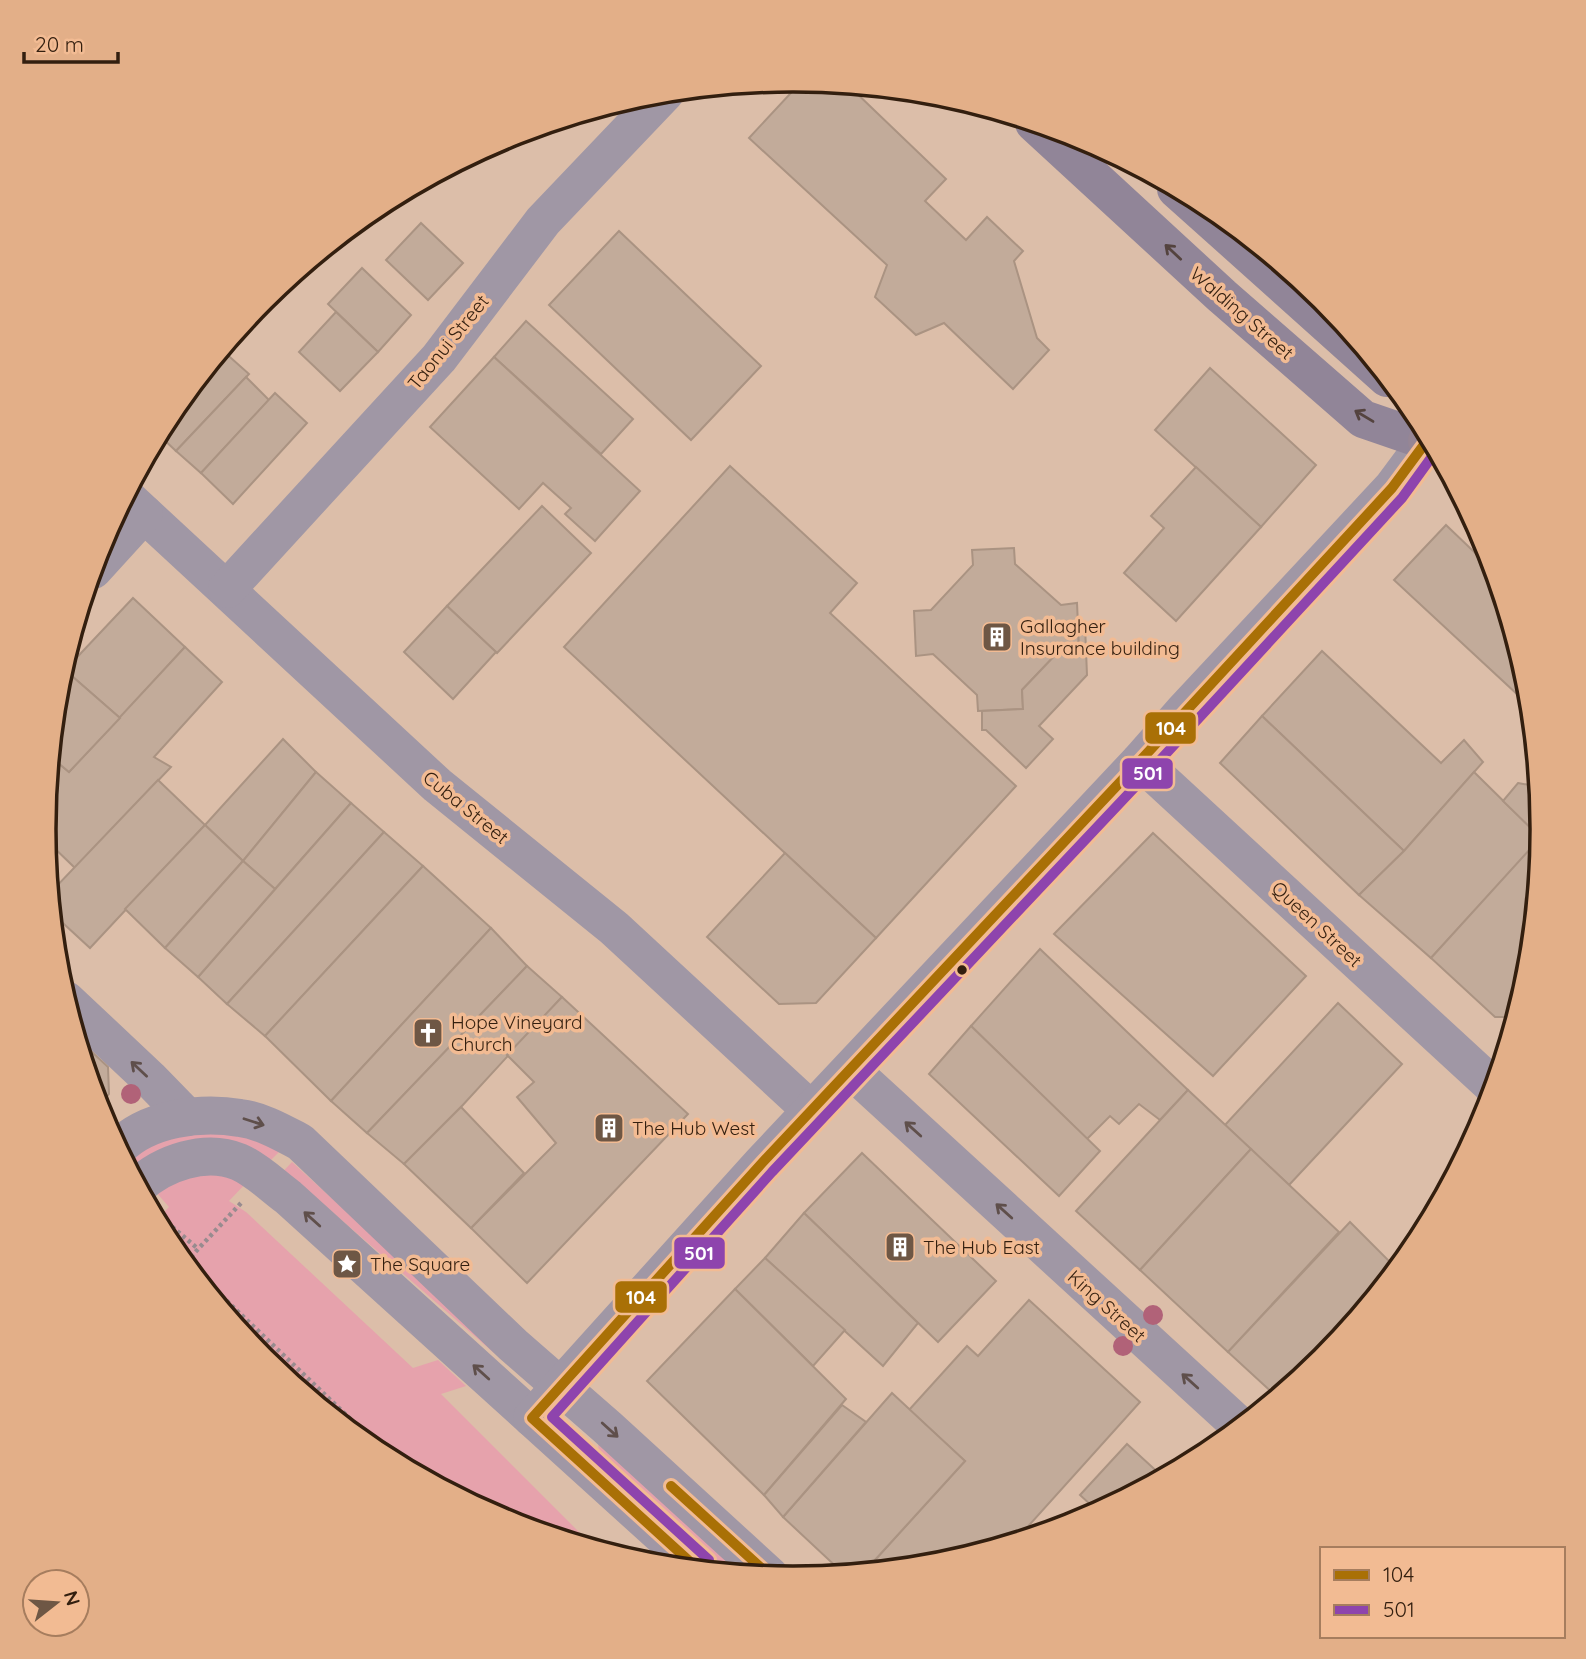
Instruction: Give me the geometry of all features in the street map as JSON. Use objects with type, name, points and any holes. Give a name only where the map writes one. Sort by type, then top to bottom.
[{"type":"main road","name":"Walding Street","points":[[1053,141],[1222,296],[1363,419],[1417,437]]},
{"type":"main road","points":[[1226,234],[1338,334]]},
{"type":"street","name":"Taonui Street","points":[[227,589],[439,358],[543,221],[652,106]]},
{"type":"street","points":[[532,1418],[558,1386],[812,1111],[1392,488],[1424,449]]},
{"type":"street","name":"Cuba Street","points":[[135,505],[437,785],[614,928],[812,1111]]},
{"type":"street","points":[[123,524],[135,505]]},
{"type":"street","name":"Queen Street","points":[[1140,761],[1486,1080]]},
{"type":"street","points":[[79,1012],[187,1117]]},
{"type":"street","name":"King Street","points":[[851,1070],[1233,1420]]},
{"type":"street","points":[[126,1142],[136,1133],[168,1121],[214,1115],[242,1118],[273,1128],[300,1142],[558,1386],[607,1427],[758,1565]]},
{"type":"street","points":[[145,1179],[152,1173],[191,1158],[237,1161],[252,1169],[288,1197],[687,1558]]},
{"type":"path","points":[[173,1228],[197,1248]]},
{"type":"path","points":[[229,1303],[348,1417]]},
{"type":"shaded area","points":[[240,1132],[280,1151],[263,1168],[140,1170],[132,1154],[164,1135]]},
{"type":"shaded area","points":[[292,1162],[497,1349],[494,1353],[313,1195],[278,1177]]},
{"type":"shaded area","points":[[203,1172],[248,1181],[229,1201],[246,1212],[413,1368],[438,1360],[466,1386],[441,1394],[582,1535],[511,1510],[467,1490],[424,1468],[344,1414],[272,1351],[239,1315],[180,1239],[164,1212],[169,1207],[155,1191]]},
{"type":"shaded area","points":[[598,1444],[733,1564],[720,1562],[599,1452]]},
{"type":"building","points":[[792,92],[859,96],[946,179],[925,201],[966,240],[987,217],[1023,251],[1014,261],[1037,338],[1049,350],[1013,389],[944,323],[916,335],[875,297],[887,265],[749,138]]},
{"type":"building","points":[[421,223],[463,263],[428,300],[386,260]]},
{"type":"building","points":[[619,231],[761,366],[691,440],[549,305]]},
{"type":"building","points":[[362,268],[411,315],[378,352],[328,304]]},
{"type":"building","points":[[336,312],[378,352],[340,391],[299,352]]},
{"type":"building","points":[[526,321],[633,419],[601,454],[494,357]]},
{"type":"building","points":[[229,356],[249,374],[176,451],[167,442],[208,381]]},
{"type":"building","points":[[494,357],[640,491],[595,541],[565,514],[571,508],[543,483],[519,509],[430,427]]},
{"type":"building","points":[[1210,368],[1316,465],[1261,527],[1155,430]]},
{"type":"building","points":[[246,377],[269,400],[201,473],[176,451]]},
{"type":"building","points":[[275,393],[307,423],[233,504],[201,473]]},
{"type":"building","points":[[730,466],[857,583],[830,613],[1016,786],[876,938],[564,647]]},
{"type":"building","points":[[1196,467],[1261,527],[1176,621],[1124,573],[1164,528],[1151,516]]},
{"type":"building","points":[[542,506],[591,553],[497,653],[447,606]]},
{"type":"building","points":[[1446,525],[1477,554],[1505,639],[1517,694],[1394,580]]},
{"type":"building","name":"Gallagher Insurance building","points":[[1014,548],[1015,564],[1061,605],[1077,603],[1079,648],[1061,649],[1022,690],[1023,709],[978,711],[977,695],[933,654],[916,656],[914,611],[931,610],[973,565],[972,550]]},
{"type":"building","points":[[133,598],[185,647],[120,718],[72,676],[77,658]]},
{"type":"building","points":[[447,606],[496,652],[453,699],[404,652]]},
{"type":"building","points":[[1078,625],[1085,625],[1087,675],[1039,726],[1053,739],[1026,768],[986,730],[982,730],[982,711],[1023,709],[1022,690],[1061,649],[1079,648]]},
{"type":"building","points":[[185,647],[222,682],[154,757],[171,767],[75,868],[57,850],[59,764],[69,772]]},
{"type":"building","points":[[1322,651],[1441,763],[1464,740],[1483,762],[1404,851],[1262,716]]},
{"type":"building","points":[[72,676],[120,718],[69,772],[59,764]]},
{"type":"building","points":[[1262,716],[1404,851],[1359,895],[1220,763]]},
{"type":"building","points":[[283,739],[316,772],[243,861],[205,825]]},
{"type":"building","points":[[316,772],[351,803],[275,889],[243,861]]},
{"type":"building","points":[[1474,772],[1530,827],[1529,851],[1431,958],[1359,895],[1404,851]]},
{"type":"building","points":[[158,780],[205,825],[90,948],[62,922],[59,884]]},
{"type":"building","points":[[1518,783],[1528,785],[1530,827],[1503,801]]},
{"type":"building","points":[[351,803],[384,832],[227,1004],[198,977]]},
{"type":"building","points":[[205,825],[243,861],[165,948],[125,909]]},
{"type":"building","points":[[384,832],[423,866],[265,1036],[227,1004]]},
{"type":"building","points":[[1153,833],[1306,976],[1213,1076],[1054,934]]},
{"type":"building","points":[[1529,850],[1524,926],[1506,1017],[1495,1017],[1431,958]]},
{"type":"building","points":[[785,853],[876,938],[816,1003],[779,1004],[707,937]]},
{"type":"building","points":[[243,861],[275,889],[198,977],[165,948]]},
{"type":"building","points":[[423,866],[491,928],[331,1101],[265,1036]]},
{"type":"building","name":"Hope Vineyard Church","points":[[491,928],[527,966],[367,1133],[331,1101]]},
{"type":"building","points":[[1040,949],[1188,1090],[1160,1120],[1139,1104],[1119,1124],[1110,1116],[1087,1139],[971,1026]]},
{"type":"building","points":[[527,966],[562,997],[461,1107],[404,1164],[367,1133]]},
{"type":"building","name":"The Hub West","points":[[562,997],[688,1114],[527,1283],[471,1228],[556,1143],[517,1097],[534,1082],[507,1055]]},
{"type":"building","points":[[1338,1003],[1402,1064],[1289,1185],[1225,1125]]},
{"type":"building","points":[[971,1026],[1100,1151],[1059,1196],[929,1074]]},
{"type":"building","points":[[90,1050],[108,1067],[109,1094],[106,1097]]},
{"type":"building","points":[[1188,1090],[1251,1149],[1140,1270],[1076,1211]]},
{"type":"building","points":[[461,1107],[524,1173],[471,1228],[404,1164]]},
{"type":"building","points":[[1251,1149],[1339,1232],[1228,1352],[1140,1270]]},
{"type":"building","name":"The Hub East","points":[[862,1153],[996,1281],[938,1342],[804,1213]]},
{"type":"building","points":[[804,1213],[918,1323],[883,1366],[765,1258]]},
{"type":"building","points":[[1350,1222],[1390,1262],[1314,1351],[1270,1391],[1228,1352]]},
{"type":"building","points":[[765,1258],[845,1330],[813,1366],[735,1289]]},
{"type":"building","points":[[735,1289],[846,1399],[764,1495],[647,1381]]},
{"type":"building","points":[[1029,1300],[1140,1402],[1027,1528],[937,1552],[873,1562],[965,1461],[909,1410],[967,1346],[978,1356]]},
{"type":"building","points":[[892,1393],[965,1461],[873,1562],[835,1565],[783,1517]]},
{"type":"building","points":[[842,1405],[866,1422],[783,1517],[764,1495]]},
{"type":"building","points":[[1127,1444],[1156,1471],[1089,1504],[1080,1495]]},
{"type":"transit line","name":"104","points":[[686,1558],[532,1418],[762,1163],[1392,488],[1422,447]]},
{"type":"transit line","name":"501","points":[[709,1560],[552,1417],[772,1172],[1150,771],[1402,498],[1430,459]]},
{"type":"transit line","name":"104","points":[[671,1486],[758,1565]]},
{"type":"place","name":"Gallagher Insurance building","points":[[997,637]]},
{"type":"place","name":"Hope Vineyard Church","points":[[428,1033]]},
{"type":"place","name":"The Hub West","points":[[609,1128]]},
{"type":"place","name":"The Hub East","points":[[900,1247]]},
{"type":"place","name":"The Square","points":[[347,1264]]}]
